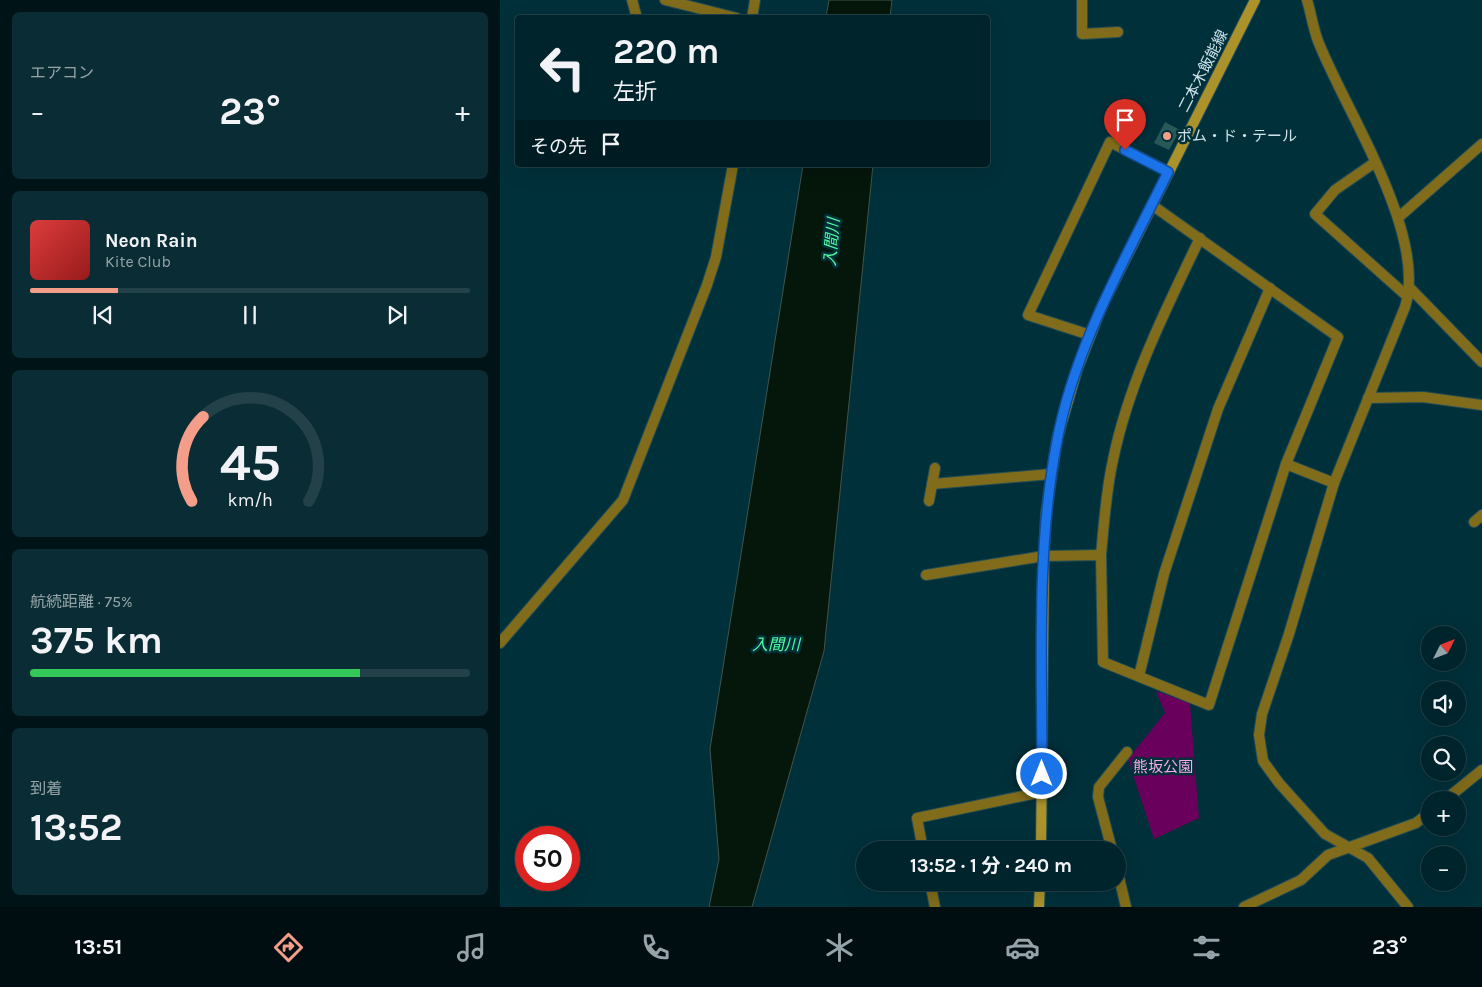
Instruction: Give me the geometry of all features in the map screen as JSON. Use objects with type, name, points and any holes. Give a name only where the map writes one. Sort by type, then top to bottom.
[{"type":"main road","name":"二本木飯能線","points":[[1041,841],[1044,556],[1051,474],[1064,412],[1090,335],[1102,306],[1255,0]]},
{"type":"main road","points":[[1039,907],[1040,891]]},
{"type":"street","points":[[632,0],[636,15]]},
{"type":"street","points":[[665,0],[725,15]]},
{"type":"street","points":[[752,15],[755,0]]},
{"type":"street","points":[[1082,0],[1082,34],[1118,32]]},
{"type":"street","points":[[1307,0],[1317,39],[1399,217],[1407,251],[1409,292],[1334,483],[1289,634],[1262,714],[1259,735],[1263,761],[1279,782],[1325,834],[1368,858],[1408,907]]},
{"type":"street","points":[[1090,335],[1028,315],[1110,142],[1168,172]]},
{"type":"street","points":[[1399,217],[1482,144]]},
{"type":"street","points":[[1374,163],[1335,190],[1315,214],[1409,292],[1482,362]]},
{"type":"street","points":[[500,643],[623,500],[707,285],[716,257],[733,167]]},
{"type":"street","points":[[1152,205],[1200,238],[1338,337],[1286,464],[1209,705],[1104,662],[1101,555],[1113,460],[1124,420],[1138,376],[1160,322],[1200,238]]},
{"type":"street","points":[[1139,676],[1164,574],[1218,409],[1270,288]]},
{"type":"street","points":[[1368,398],[1423,397],[1482,405]]},
{"type":"street","points":[[1286,464],[1334,483]]},
{"type":"street","points":[[930,501],[935,468]]},
{"type":"street","points":[[932,484],[1051,474]]},
{"type":"street","points":[[1474,522],[1482,514]]},
{"type":"street","points":[[926,575],[1044,556],[1101,555]]},
{"type":"street","points":[[1110,841],[1098,797],[1099,787],[1127,752]]},
{"type":"street","points":[[1456,791],[1482,770]]},
{"type":"street","points":[[921,841],[917,818],[1042,792]]},
{"type":"street","points":[[1244,907],[1301,880],[1328,855],[1416,823],[1421,819]]},
{"type":"street","points":[[932,891],[935,907]]},
{"type":"street","points":[[1122,891],[1126,907]]},
{"type":"green space","name":"熊坂公園","points":[[1156,691],[1190,703],[1199,818],[1154,839],[1128,759],[1165,713]]},
{"type":"water","points":[[829,0],[892,0],[890,15],[826,15]]},
{"type":"water","name":"入間川","points":[[803,167],[873,167],[824,651],[752,907],[709,907],[719,859],[710,749]]},
{"type":"building","name":"ポム・ド・テール","points":[[1165,122],[1180,130],[1169,150],[1154,143]]},
{"type":"place","name":"ポム・ド・テール","points":[[1167,136]]},
{"type":"route","points":[[1042,774],[1044,556],[1046,513],[1057,440],[1077,370],[1102,306],[1168,172],[1125,150]]}]
